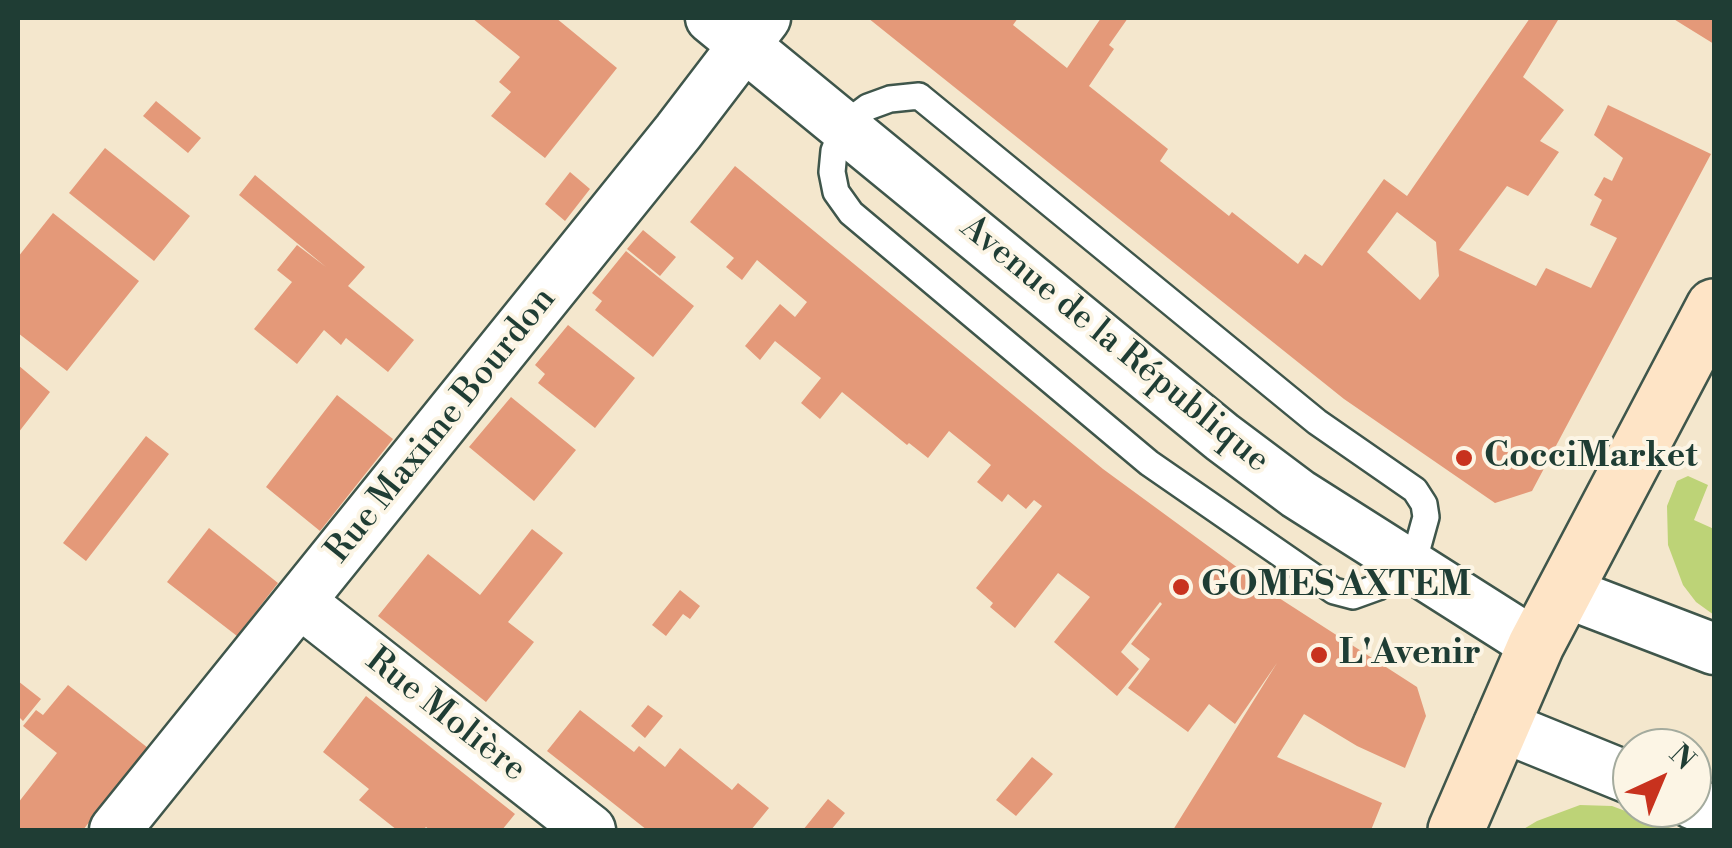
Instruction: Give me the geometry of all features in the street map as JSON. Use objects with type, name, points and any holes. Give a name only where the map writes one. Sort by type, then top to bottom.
[{"type":"main road","points":[[1456,830],[1536,645],[1714,307]]},
{"type":"street","name":"Avenue de la République","points":[[740,27],[844,126],[1222,436],[1298,494],[1536,645]]},
{"type":"street","name":"Rue Maxime Bourdon","points":[[115,830],[300,602],[740,27]]},
{"type":"street","points":[[1565,592],[1714,650]]},
{"type":"street","name":"Rue Molière","points":[[300,602],[590,830]]},
{"type":"street","points":[[1499,724],[1612,772]]},
{"type":"lane","points":[[918,96],[1317,422],[1415,490],[1424,504],[1426,517],[1412,564],[1378,587],[1354,596],[1334,591],[1149,463],[852,213],[836,192],[832,172],[834,150],[844,126],[868,107],[890,98],[918,96]]},
{"type":"green space","points":[[1688,476],[1708,485],[1694,520],[1714,529],[1714,615],[1696,602],[1683,585],[1668,545],[1667,506],[1677,481]]},
{"type":"green space","points":[[1580,805],[1612,806],[1612,828],[1671,828],[1522,830]]},
{"type":"building","points":[[472,18],[556,18],[617,68],[545,158],[491,116],[511,92],[499,82],[520,57]]},
{"type":"building","points":[[868,18],[1018,18],[1013,25],[1067,68],[1101,18],[1128,18],[1109,45],[1114,49],[1089,86],[1168,149],[1160,161],[1298,264],[1305,254],[1322,266],[1384,179],[1407,196],[1530,18],[1558,20],[1523,77],[1564,110],[1540,141],[1559,152],[1528,196],[1507,186],[1459,250],[1536,286],[1546,268],[1591,288],[1617,238],[1590,225],[1602,200],[1594,195],[1604,177],[1612,181],[1623,158],[1594,135],[1608,105],[1711,154],[1532,491],[1495,503],[1344,399]],"holes":[[[1397,212],[1436,242],[1439,276],[1420,300],[1367,252]]]},
{"type":"building","points":[[1672,18],[1714,18],[1714,44]]},
{"type":"building","points":[[156,101],[201,138],[188,153],[143,116]]},
{"type":"building","points":[[105,148],[190,216],[154,261],[69,193]]},
{"type":"building","points":[[735,166],[1103,469],[1279,598],[1417,687],[1426,716],[1405,768],[1357,746],[1304,714],[1277,757],[1382,803],[1371,830],[1173,830],[1277,663],[1235,724],[1209,704],[1188,732],[1128,688],[1150,659],[1131,644],[1160,602],[1121,652],[1139,669],[1117,696],[1054,642],[1090,597],[1058,573],[1015,628],[990,607],[993,603],[976,588],[1042,506],[1034,500],[1026,509],[1008,494],[1002,502],[977,482],[991,465],[949,431],[928,458],[842,392],[820,419],[801,403],[821,378],[775,341],[760,360],[745,346],[780,304],[795,317],[807,302],[757,260],[742,280],[726,267],[734,258],[690,222]]},
{"type":"building","points":[[570,172],[590,189],[565,221],[545,204]]},
{"type":"building","points":[[255,175],[365,267],[348,286],[414,340],[388,372],[346,338],[341,345],[324,330],[297,364],[254,329],[292,282],[277,270],[297,245],[326,267],[239,195]]},
{"type":"building","points":[[53,213],[139,281],[67,371],[18,333],[18,257]]},
{"type":"building","points":[[643,230],[676,257],[660,276],[627,249]]},
{"type":"building","points":[[626,251],[694,306],[653,357],[595,310],[602,301],[592,293]]},
{"type":"building","points":[[568,325],[635,378],[595,428],[538,383],[545,374],[535,365]]},
{"type":"building","points":[[18,365],[50,392],[18,433]]},
{"type":"building","points":[[337,395],[393,439],[320,531],[266,487]]},
{"type":"building","points":[[511,397],[576,450],[534,501],[469,447]]},
{"type":"building","points":[[146,436],[169,454],[86,561],[63,543]]},
{"type":"building","points":[[209,528],[278,583],[237,636],[167,582]]},
{"type":"building","points":[[532,529],[563,553],[508,622],[534,642],[486,702],[378,616],[428,554],[480,595]]},
{"type":"building","points":[[680,590],[700,606],[690,619],[683,614],[666,636],[652,625]]},
{"type":"building","points":[[18,681],[41,699],[23,721],[18,716]]},
{"type":"building","points":[[68,685],[148,748],[83,830],[18,830],[18,803],[57,753],[23,726],[36,710],[43,715]]},
{"type":"building","points":[[366,696],[515,814],[502,830],[397,830],[359,800],[369,789],[323,752]]},
{"type":"building","points":[[648,705],[663,716],[645,738],[631,726]]},
{"type":"building","points":[[580,710],[634,752],[639,746],[665,767],[680,748],[732,790],[738,783],[769,808],[751,830],[647,830],[547,751]]},
{"type":"building","points":[[1032,757],[1053,774],[1016,816],[996,800]]},
{"type":"building","points":[[828,799],[845,813],[831,830],[803,830]]},
{"type":"place","name":"CocciMarket","points":[[1464,458]]},
{"type":"place","name":"GOMES AXTEM","points":[[1181,587]]},
{"type":"place","name":"L'Avenir","points":[[1319,655]]}]
